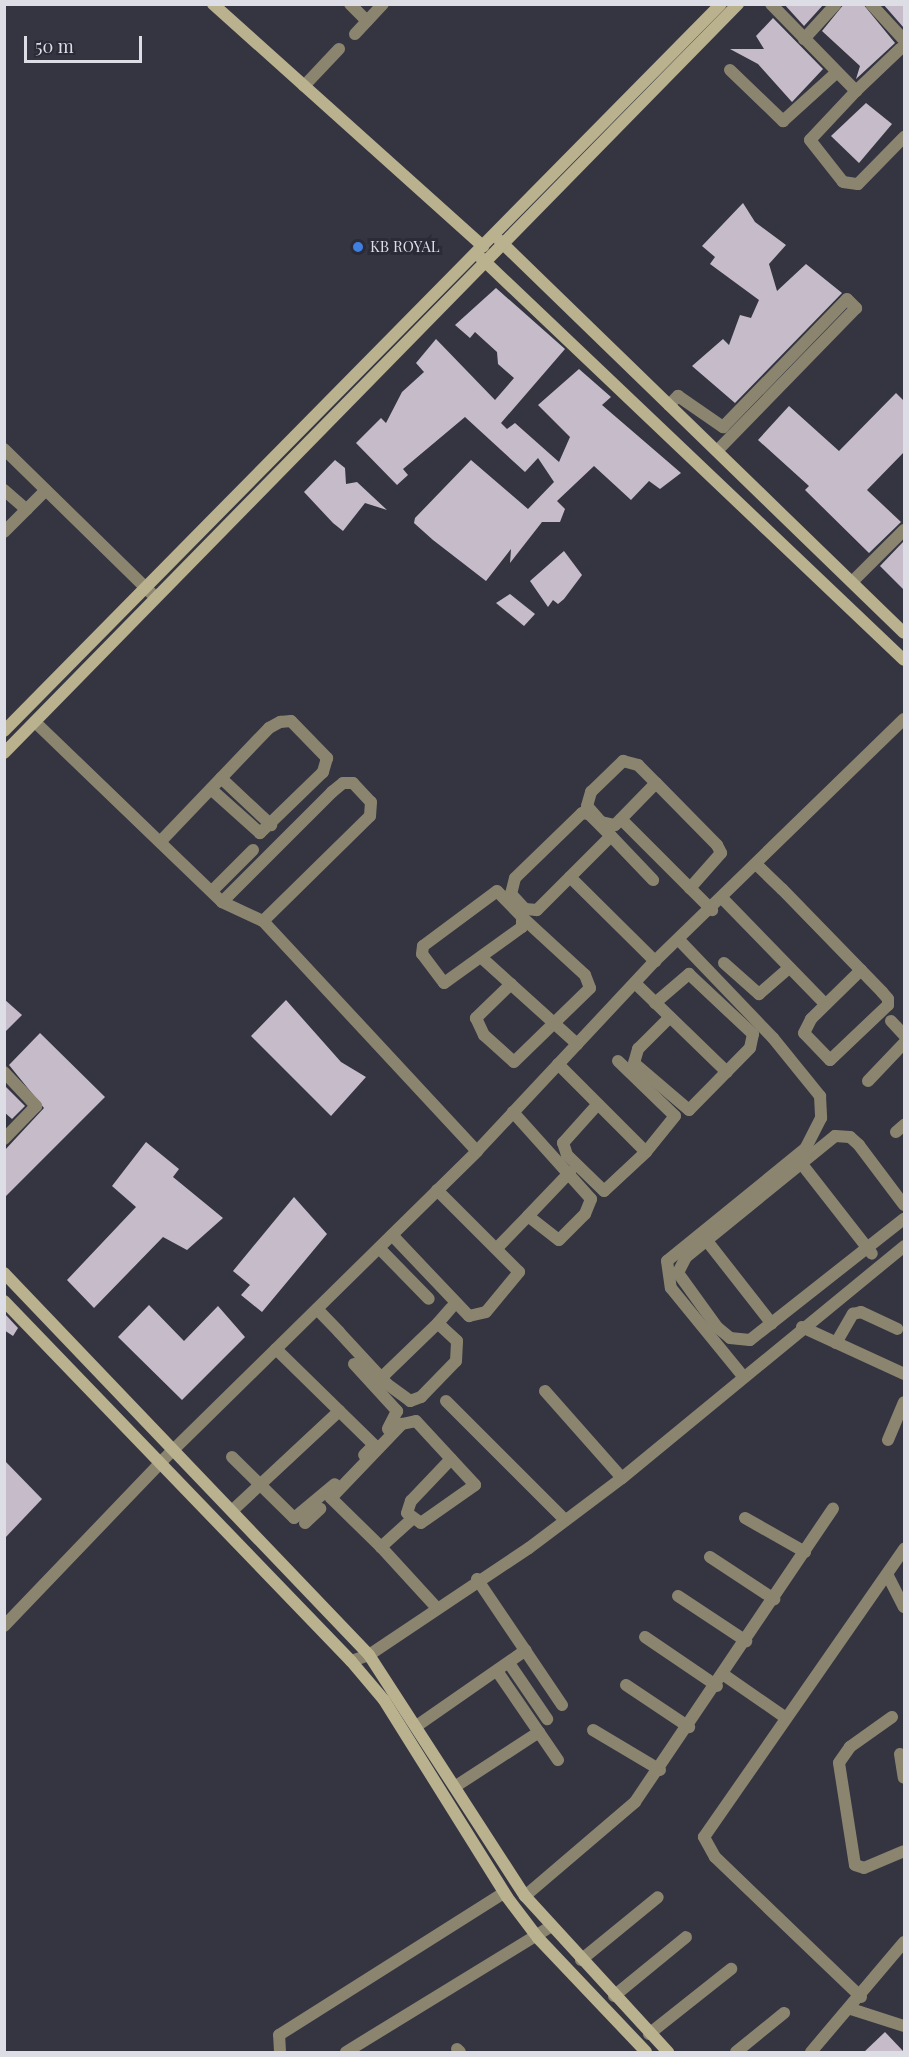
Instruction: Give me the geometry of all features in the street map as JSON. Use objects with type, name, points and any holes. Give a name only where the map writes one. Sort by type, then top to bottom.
[{"type":"street","points":[[213,4],[304,86],[481,253],[904,660]]},
{"type":"street","points":[[350,4],[367,21]]},
{"type":"street","points":[[355,34],[383,4]]},
{"type":"street","points":[[4,753],[157,597],[481,253],[494,235],[721,4]]},
{"type":"street","points":[[4,731],[481,253],[503,244],[738,4]]},
{"type":"street","points":[[771,4],[856,91]]},
{"type":"street","points":[[804,39],[836,4]]},
{"type":"street","points":[[871,4],[902,45],[810,140],[810,148],[843,182],[858,184],[904,137]]},
{"type":"street","points":[[304,86],[339,49]]},
{"type":"street","points":[[730,70],[783,121],[837,72]]},
{"type":"street","points":[[494,235],[904,633]]},
{"type":"street","points":[[717,451],[728,431],[847,298],[856,308],[728,431]]},
{"type":"street","points":[[669,405],[678,396],[728,431]]},
{"type":"street","points":[[4,448],[157,597]]},
{"type":"street","points":[[4,490],[27,510]]},
{"type":"street","points":[[4,532],[46,490]]},
{"type":"street","points":[[852,582],[904,530]]},
{"type":"street","points":[[4,1626],[163,1460],[477,1151],[656,961],[712,910],[904,719]]},
{"type":"street","points":[[160,842],[269,728],[291,721],[327,758],[328,767],[271,825],[260,833],[211,789]]},
{"type":"street","points":[[35,722],[222,902],[263,921],[477,1151]]},
{"type":"street","points":[[656,783],[615,825],[601,822],[587,806],[591,792],[623,761],[638,765],[656,783],[721,853],[690,888]]},
{"type":"street","points":[[221,778],[271,825]]},
{"type":"street","points":[[222,902],[332,792],[343,783],[353,783],[370,802],[370,816],[263,921]]},
{"type":"street","points":[[611,836],[537,910],[525,909],[511,894],[515,878],[574,817],[588,814],[611,836],[653,880]]},
{"type":"street","points":[[621,819],[712,910]]},
{"type":"street","points":[[212,891],[253,850]]},
{"type":"street","points":[[757,865],[861,970],[888,1005],[830,1060],[804,1033],[825,1004],[861,970]]},
{"type":"street","points":[[570,876],[656,961]]},
{"type":"street","points":[[511,984],[476,1018],[507,1058],[520,1061],[556,1025],[590,982],[497,891],[423,946],[422,954],[444,983],[483,959],[517,933],[522,917]]},
{"type":"street","points":[[723,899],[825,1004]]},
{"type":"street","points":[[679,940],[773,1038],[820,1096],[821,1118],[806,1148],[667,1261],[671,1288],[742,1375]]},
{"type":"street","points":[[483,959],[577,1044]]},
{"type":"street","points":[[724,963],[759,994],[789,968]]},
{"type":"street","points":[[655,1003],[688,974],[748,1027],[753,1042],[689,1110],[634,1063],[638,1048],[670,1017]]},
{"type":"street","points":[[635,983],[727,1072]]},
{"type":"street","points":[[891,1021],[904,1035]]},
{"type":"street","points":[[868,1081],[904,1043]]},
{"type":"street","points":[[598,1104],[563,1143],[598,1189],[612,1186],[646,1152],[675,1116],[618,1061]]},
{"type":"street","points":[[558,1064],[646,1152]]},
{"type":"street","points":[[4,1072],[36,1106],[9,1134],[4,1120]]},
{"type":"street","points":[[513,1112],[570,1172],[591,1199],[585,1214],[559,1240],[528,1216]]},
{"type":"street","points":[[904,1205],[849,1137],[835,1136],[707,1241],[678,1273],[717,1327],[739,1341],[772,1324],[904,1219]]},
{"type":"street","points":[[801,1163],[880,1264]]},
{"type":"street","points":[[498,1246],[570,1172]]},
{"type":"street","points":[[392,1235],[469,1316],[477,1317],[519,1272],[498,1246],[437,1190]]},
{"type":"street","points":[[707,1241],[772,1324]]},
{"type":"street","points":[[351,1661],[369,1656],[435,1606],[565,1520],[622,1478],[742,1375],[904,1246]]},
{"type":"street","points":[[379,1248],[429,1299]]},
{"type":"street","points":[[4,1273],[234,1509],[369,1656],[418,1725],[525,1896],[550,1927],[668,2052]]},
{"type":"street","points":[[4,1301],[163,1460],[351,1661],[384,1700],[504,1893],[538,1938],[642,2051]]},
{"type":"street","points":[[381,1378],[451,1308]]},
{"type":"street","points":[[317,1309],[402,1398],[421,1397],[456,1362],[460,1350],[438,1323]]},
{"type":"street","points":[[836,1342],[853,1314],[861,1312],[897,1329]]},
{"type":"street","points":[[802,1327],[904,1374]]},
{"type":"street","points":[[276,1349],[374,1445]]},
{"type":"street","points":[[232,1457],[294,1518],[374,1445],[397,1411],[354,1364]]},
{"type":"street","points":[[545,1391],[622,1478]]},
{"type":"street","points":[[446,1401],[565,1520]]},
{"type":"street","points":[[888,1440],[904,1402]]},
{"type":"street","points":[[234,1509],[339,1411]]},
{"type":"street","points":[[306,1523],[408,1420],[416,1422],[451,1459],[475,1485],[472,1491],[421,1522],[412,1519],[407,1513],[411,1501],[451,1459]]},
{"type":"street","points":[[331,1498],[381,1547],[435,1606]]},
{"type":"street","points":[[525,1896],[635,1802],[660,1770],[717,1686],[833,1509]]},
{"type":"street","points":[[745,1518],[805,1552]]},
{"type":"street","points":[[381,1547],[412,1519]]},
{"type":"street","points":[[861,1997],[706,1846],[710,1827],[904,1549]]},
{"type":"street","points":[[710,1557],[774,1599]]},
{"type":"street","points":[[887,1574],[904,1607]]},
{"type":"street","points":[[477,1579],[562,1705]]},
{"type":"street","points":[[678,1596],[746,1641]]},
{"type":"street","points":[[645,1636],[717,1686]]},
{"type":"street","points":[[418,1725],[526,1650]]},
{"type":"street","points":[[509,1663],[547,1719]]},
{"type":"street","points":[[497,1671],[558,1760]]},
{"type":"street","points":[[724,1675],[786,1718]]},
{"type":"street","points":[[626,1685],[689,1727]]},
{"type":"street","points":[[892,1717],[850,1747],[838,1763],[855,1864],[864,1868],[904,1851]]},
{"type":"street","points":[[593,1730],[660,1770]]},
{"type":"street","points":[[456,1786],[538,1732]]},
{"type":"street","points":[[900,1754],[904,1778]]},
{"type":"street","points":[[276,2051],[279,2035],[504,1893]]},
{"type":"street","points":[[581,1960],[658,1897]]},
{"type":"street","points":[[346,2052],[538,1938],[550,1927]]},
{"type":"street","points":[[614,1996],[686,1937]]},
{"type":"street","points":[[811,2052],[851,2009],[904,1942]]},
{"type":"street","points":[[650,2034],[730,1969]]},
{"type":"street","points":[[851,2009],[904,2026]]},
{"type":"street","points":[[736,2052],[783,2013]]},
{"type":"building","points":[[784,4],[824,4],[804,26]]},
{"type":"building","points":[[844,4],[863,4],[895,43],[856,79],[860,66],[822,31]]},
{"type":"building","points":[[883,4],[904,4],[904,28]]},
{"type":"building","points":[[773,18],[823,69],[792,102],[758,64],[730,49],[764,49],[756,36]]},
{"type":"building","points":[[866,103],[892,124],[859,163],[831,136]]},
{"type":"building","points":[[743,203],[755,222],[786,245],[769,264],[777,291],[806,264],[842,293],[735,403],[692,366],[723,339],[729,345],[740,315],[751,318],[759,300],[710,264],[715,257],[702,246]]},
{"type":"building","points":[[496,288],[565,349],[501,423],[507,429],[515,423],[559,462],[570,437],[538,405],[579,369],[611,397],[602,405],[681,473],[660,489],[649,481],[631,500],[594,466],[557,501],[565,509],[560,522],[542,522],[510,563],[511,549],[486,581],[433,540],[414,523],[415,518],[471,460],[528,509],[554,482],[538,458],[525,472],[465,417],[403,469],[408,475],[397,485],[356,443],[381,418],[386,423],[402,392],[424,372],[416,363],[436,339],[495,400],[514,378],[498,364],[497,352],[475,332],[470,338],[455,325]]},
{"type":"building","points":[[896,393],[904,401],[904,452],[867,490],[901,522],[869,553],[805,490],[809,486],[758,440],[789,406],[839,451]]},
{"type":"building","points":[[335,460],[345,468],[346,484],[357,482],[387,510],[365,503],[343,531],[333,523],[304,492]]},
{"type":"building","points":[[904,541],[904,590],[880,566]]},
{"type":"building","points":[[564,551],[582,575],[564,599],[558,604],[553,600],[548,607],[530,581]]},
{"type":"building","points":[[510,594],[535,614],[524,626],[496,603]]},
{"type":"building","points":[[4,999],[22,1015],[4,1033]]},
{"type":"building","points":[[286,1000],[341,1062],[366,1077],[331,1116],[251,1036]]},
{"type":"building","points":[[40,1033],[105,1097],[4,1198],[4,1151],[44,1108],[9,1065]]},
{"type":"building","points":[[4,1085],[25,1106],[12,1119],[4,1112]]},
{"type":"building","points":[[146,1142],[179,1169],[173,1177],[223,1218],[187,1250],[163,1237],[94,1308],[67,1280],[136,1207],[112,1186]]},
{"type":"building","points":[[294,1197],[327,1234],[262,1312],[241,1295],[250,1285],[233,1271]]},
{"type":"building","points":[[149,1305],[184,1341],[218,1306],[245,1337],[182,1400],[118,1337]]},
{"type":"building","points":[[4,1313],[18,1328],[13,1336],[4,1330]]},
{"type":"building","points":[[4,1460],[42,1499],[4,1539]]},
{"type":"building","points":[[885,2032],[904,2052],[864,2052]]},
{"type":"place","name":"KB ROYAL","points":[[358,247]]}]
